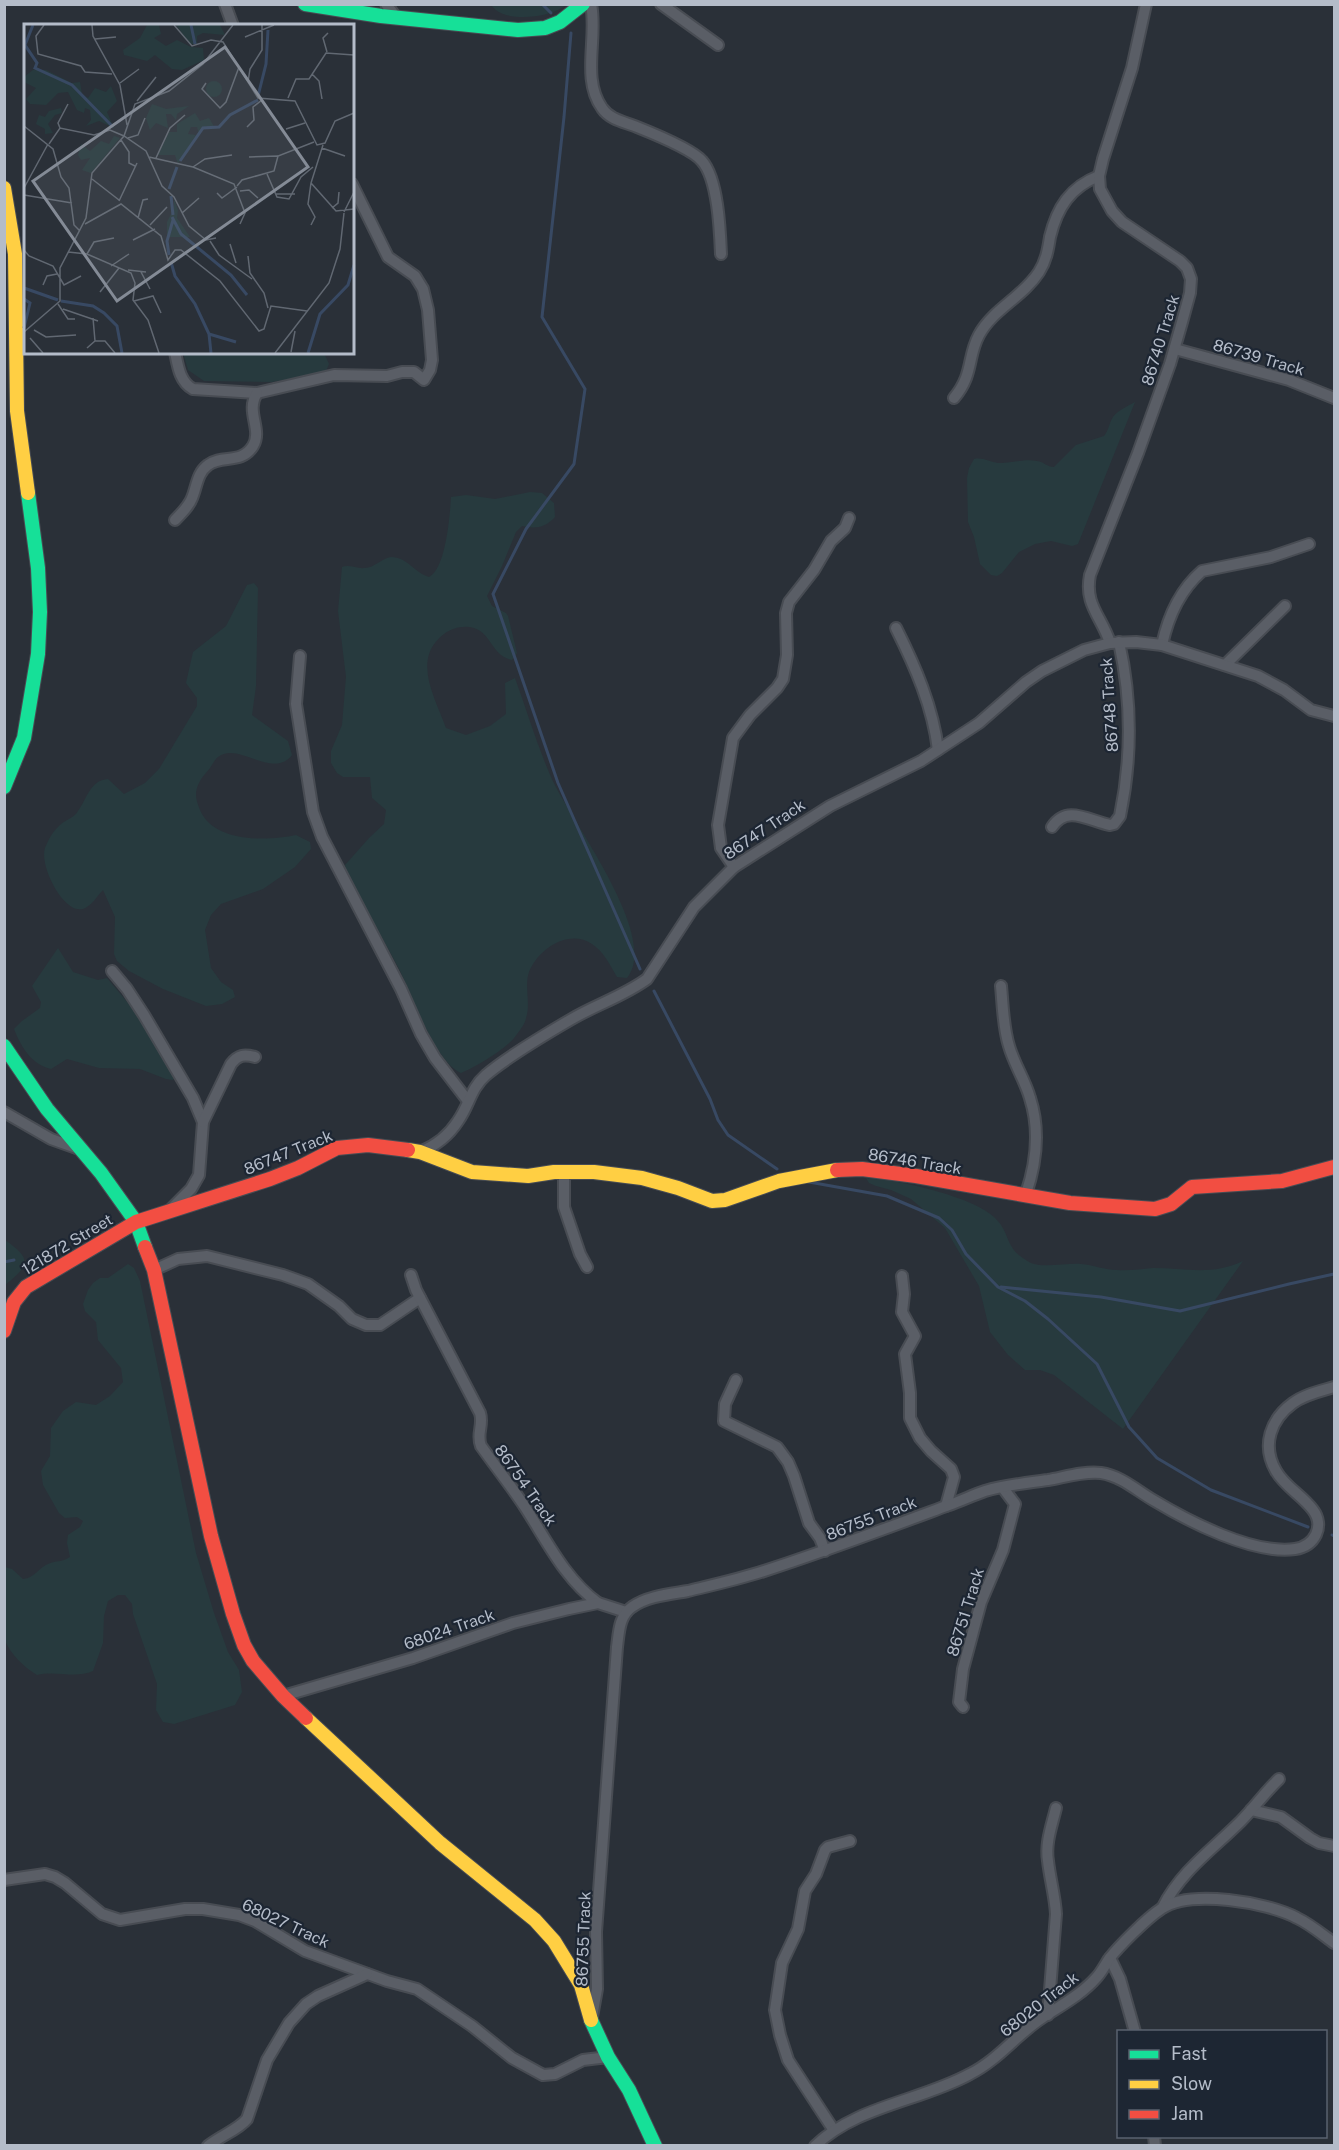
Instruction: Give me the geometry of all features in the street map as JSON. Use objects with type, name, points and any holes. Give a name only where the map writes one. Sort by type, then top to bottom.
[{"type":"street","points":[[225,4],[232,24]]},
{"type":"street","points":[[304,4],[396,17],[518,30],[545,28],[560,22],[583,4]]},
{"type":"street","points":[[386,4],[396,17]]},
{"type":"street","points":[[591,4],[594,23],[592,75],[600,107],[614,119],[691,152],[703,161],[712,180],[721,237],[721,254]]},
{"type":"street","points":[[661,4],[718,45]]},
{"type":"street","points":[[954,398],[969,373],[979,334],[993,316],[1027,287],[1039,272],[1045,261],[1053,224],[1067,197],[1081,184],[1099,176],[1132,68],[1146,4]]},
{"type":"street","name":"86740 Track","points":[[1099,176],[1100,189],[1105,200],[1122,222],[1171,254],[1186,268],[1191,279],[1190,293],[1174,349],[1126,485],[1090,575],[1088,597],[1114,642]]},
{"type":"street","points":[[4,188],[20,254],[17,411],[38,568],[40,612],[38,654],[24,738],[4,788]]},
{"type":"street","points":[[175,354],[180,374],[186,385],[193,389],[257,393],[334,375],[387,376],[402,372],[414,372],[424,380],[430,370],[432,360],[428,310],[423,289],[415,276],[388,257],[354,188]]},
{"type":"street","name":"86739 Track","points":[[1174,349],[1289,380],[1335,398]]},
{"type":"street","points":[[175,520],[193,496],[197,480],[207,466],[216,460],[230,460],[246,454],[254,444],[256,435],[251,408],[257,393]]},
{"type":"street","points":[[734,867],[721,848],[719,840],[719,811],[733,738],[750,715],[783,679],[788,655],[786,613],[789,602],[819,562],[831,541],[845,528],[849,518]]},
{"type":"street","points":[[1162,645],[1172,612],[1194,578],[1202,571],[1222,565],[1271,557],[1309,544]]},
{"type":"street","points":[[1225,665],[1285,606]]},
{"type":"street","points":[[896,628],[930,708],[936,728],[938,750]]},
{"type":"street","name":"86747 Track","points":[[136,1222],[270,1179],[337,1148],[368,1145],[420,1152],[430,1148],[458,1121],[476,1084],[497,1067],[570,1020],[637,987],[647,979],[694,906],[734,867],[830,806],[921,761],[979,723],[1042,670],[1084,650],[1114,642],[1162,645],[1258,676],[1284,690],[1311,710],[1335,716]]},
{"type":"street","name":"86748 Track","points":[[1052,827],[1061,817],[1068,814],[1105,824],[1114,824],[1120,816],[1129,750],[1127,693],[1114,642]]},
{"type":"street","points":[[300,656],[296,704],[313,812],[322,837],[405,995],[421,1034],[435,1058],[468,1101]]},
{"type":"street","points":[[112,971],[127,988],[144,1015],[193,1098],[204,1122]]},
{"type":"street","points":[[1001,986],[1006,1036],[1030,1098],[1035,1148],[1032,1173],[1026,1194]]},
{"type":"street","points":[[4,1046],[34,1091],[101,1173],[136,1222],[154,1270],[198,1481],[221,1577],[244,1645],[253,1661],[283,1695],[440,1843],[535,1920],[554,1941],[581,1985],[591,2020],[608,2057],[630,2090],[654,2145]]},
{"type":"street","points":[[170,1210],[191,1189],[199,1174],[204,1122],[231,1064],[236,1057],[242,1055],[255,1057]]},
{"type":"street","points":[[4,1112],[51,1139],[80,1149]]},
{"type":"street","name":"86746 Track","points":[[420,1152],[472,1173],[528,1176],[564,1171],[594,1172],[642,1178],[712,1201],[725,1200],[779,1180],[844,1169],[888,1172],[1096,1206],[1155,1209],[1164,1208],[1185,1191],[1200,1185],[1258,1184],[1282,1181],[1335,1167]]},
{"type":"street","points":[[564,1171],[564,1207],[580,1254],[587,1266]]},
{"type":"street","name":"121872 Street","points":[[4,1331],[14,1302],[26,1287],[136,1222]]},
{"type":"street","points":[[154,1270],[178,1259],[207,1256],[283,1275],[308,1284],[339,1306],[352,1319],[366,1325],[380,1325],[420,1298]]},
{"type":"street","name":"86754 Track","points":[[411,1275],[420,1298],[480,1413],[482,1419],[478,1436],[481,1446],[519,1498],[570,1576],[582,1591],[598,1603]]},
{"type":"street","points":[[902,1276],[904,1294],[902,1312],[915,1336],[905,1354],[910,1393],[910,1418],[920,1438],[951,1469],[954,1477],[946,1506]]},
{"type":"street","points":[[736,1380],[725,1404],[724,1421],[777,1447],[794,1476],[808,1523],[820,1538],[825,1551]]},
{"type":"street","name":"86755 Track","points":[[591,2020],[597,1989],[596,1932],[616,1647],[621,1620],[633,1606],[659,1597],[763,1572],[987,1491],[1083,1473],[1114,1476],[1174,1513],[1225,1536],[1265,1547],[1295,1549],[1306,1546],[1317,1533],[1319,1524],[1317,1517],[1311,1507],[1275,1471],[1268,1441],[1271,1428],[1294,1402],[1315,1392],[1335,1387]]},
{"type":"street","name":"86751 Track","points":[[963,1707],[959,1702],[963,1669],[985,1590],[1011,1526],[1015,1504],[1003,1488]]},
{"type":"street","points":[[598,1603],[626,1612]]},
{"type":"street","name":"68024 Track","points":[[283,1695],[413,1659],[513,1623],[598,1603]]},
{"type":"street","points":[[1163,1907],[1172,1889],[1183,1876],[1251,1810],[1279,1779]]},
{"type":"street","points":[[1048,2014],[1056,1898],[1047,1860],[1047,1847],[1056,1808]]},
{"type":"street","points":[[1251,1810],[1281,1817],[1298,1831],[1319,1843],[1335,1846]]},
{"type":"street","points":[[833,2129],[788,2060],[775,2010],[776,1993],[782,1963],[798,1929],[805,1891],[828,1847],[850,1841]]},
{"type":"street","name":"68027 Track","points":[[4,1880],[45,1874],[55,1877],[102,1914],[120,1920],[194,1909],[239,1915],[255,1921],[294,1946],[367,1974],[417,1989],[472,2026],[512,2058],[543,2075],[555,2074],[584,2060],[608,2057]]},
{"type":"street","name":"68020 Track","points":[[815,2145],[833,2129],[865,2115],[939,2089],[971,2074],[999,2056],[1048,2014],[1082,1992],[1097,1977],[1110,1958],[1163,1907],[1206,1898],[1256,1903],[1298,1918],[1335,1943]]},
{"type":"street","points":[[1110,1958],[1135,2030]]},
{"type":"street","points":[[208,2145],[226,2132],[243,2124],[247,2119],[267,2060],[276,2042],[298,2012],[318,1996],[367,1974]]},
{"type":"green space","points":[[491,5],[566,5],[559,10],[539,16],[516,17],[497,11]]},
{"type":"green space","points":[[183,354],[324,354],[329,364],[326,371],[318,374],[272,382],[204,381],[188,370]]},
{"type":"green space","points":[[1135,402],[1078,544],[1072,546],[1051,541],[1035,544],[1019,552],[1002,573],[997,576],[991,575],[980,564],[968,522],[967,478],[974,459],[998,463],[1032,460],[1054,467],[1076,445],[1104,436],[1115,415]]},
{"type":"green space","points":[[530,492],[542,493],[554,503],[555,517],[544,525],[522,526],[516,532],[487,596],[492,606],[508,616],[517,653],[512,660],[500,654],[480,631],[470,627],[454,629],[444,634],[434,644],[429,655],[428,679],[446,728],[466,735],[490,726],[506,714],[505,683],[515,678],[551,777],[623,907],[632,935],[634,959],[627,978],[617,977],[600,951],[592,944],[574,938],[555,943],[539,956],[529,972],[527,1013],[521,1029],[500,1051],[461,1073],[451,1066],[433,1041],[398,967],[346,872],[345,865],[384,824],[386,810],[372,798],[370,777],[343,777],[337,773],[331,763],[331,751],[342,725],[346,677],[338,611],[342,567],[368,568],[391,557],[406,562],[429,577],[435,572],[443,553],[451,497],[466,495],[495,499]]},
{"type":"green space","points":[[254,583],[258,588],[256,686],[252,715],[288,741],[292,755],[284,762],[275,764],[235,753],[226,753],[218,757],[200,781],[196,790],[197,800],[207,821],[217,829],[242,837],[271,838],[296,835],[310,842],[311,849],[295,867],[263,889],[221,904],[211,915],[205,930],[211,968],[221,982],[233,990],[235,997],[222,1004],[206,1006],[163,989],[129,971],[117,961],[114,954],[115,917],[103,890],[86,908],[75,909],[54,887],[44,856],[49,839],[57,827],[76,813],[93,786],[108,779],[124,794],[145,783],[159,769],[197,706],[197,698],[186,683],[193,652],[226,626],[247,585]]},
{"type":"green space","points":[[58,948],[73,972],[98,980],[107,978],[139,1016],[175,1076],[173,1080],[140,1069],[99,1068],[67,1059],[51,1069],[38,1064],[28,1054],[14,1029],[40,1008],[41,1002],[32,986]]},
{"type":"green space","points":[[866,1178],[934,1190],[985,1210],[1000,1224],[1016,1252],[1031,1263],[1081,1264],[1122,1270],[1153,1268],[1209,1270],[1232,1266],[1243,1261],[1123,1429],[1054,1375],[1040,1370],[1025,1370],[1008,1355],[990,1332],[979,1286],[945,1228],[911,1199],[869,1183]]},
{"type":"green space","points":[[5,1240],[20,1252],[24,1262],[19,1272],[5,1285]]},
{"type":"green space","points":[[128,1264],[134,1268],[140,1281],[196,1553],[228,1652],[239,1670],[242,1692],[235,1705],[174,1724],[163,1722],[156,1710],[157,1684],[133,1614],[132,1604],[125,1595],[118,1595],[108,1601],[104,1616],[103,1643],[93,1671],[37,1675],[14,1655],[7,1645],[4,1634],[5,1567],[12,1569],[23,1579],[31,1577],[48,1564],[70,1557],[68,1535],[80,1527],[83,1521],[77,1517],[65,1518],[59,1513],[43,1485],[41,1471],[50,1456],[51,1428],[63,1411],[76,1402],[96,1405],[110,1396],[123,1382],[121,1368],[98,1340],[96,1322],[85,1311],[83,1304],[93,1283],[100,1278],[108,1278]]},
{"type":"waterway","points":[[542,4],[551,13]]},
{"type":"waterway","points":[[571,33],[542,317],[585,389],[574,464],[526,529],[493,594],[558,783],[640,969]]},
{"type":"waterway","points":[[654,991],[710,1099],[718,1120],[728,1135],[777,1169]]},
{"type":"waterway","points":[[809,1182],[887,1196],[939,1218],[952,1230],[966,1254],[998,1287],[1025,1301],[1097,1364],[1129,1427],[1157,1458],[1211,1490],[1308,1527]]},
{"type":"waterway","points":[[4,1262],[14,1260]]},
{"type":"waterway","points":[[1001,1287],[1101,1297],[1180,1311],[1334,1274]]},
{"type":"traffic: fast","points":[[305,4],[381,16],[518,30],[545,28],[560,22],[583,4]]},
{"type":"traffic: fast","points":[[4,787],[24,738],[38,654],[40,612],[38,568],[28,493]]},
{"type":"traffic: fast","points":[[4,1046],[47,1109],[101,1173],[136,1222],[145,1247]]},
{"type":"traffic: fast","points":[[591,2020],[608,2057],[629,2090],[655,2146]]},
{"type":"traffic: slow","points":[[4,188],[15,254],[17,411],[28,493]]},
{"type":"traffic: slow","points":[[408,1150],[420,1152],[472,1172],[528,1176],[554,1172],[594,1172],[642,1178],[712,1201],[725,1200],[779,1181],[837,1170]]},
{"type":"traffic: slow","points":[[306,1718],[440,1843],[535,1920],[554,1941],[581,1985],[591,2020]]},
{"type":"traffic: jam","points":[[4,1331],[14,1302],[26,1287],[136,1222],[270,1179],[337,1148],[368,1145],[408,1150]]},
{"type":"traffic: jam","points":[[837,1170],[862,1169],[916,1176],[1070,1203],[1155,1209],[1171,1204],[1192,1187],[1282,1181],[1334,1167]]},
{"type":"traffic: jam","points":[[145,1247],[154,1270],[211,1536],[233,1614],[244,1645],[253,1661],[283,1696],[306,1718]]}]
